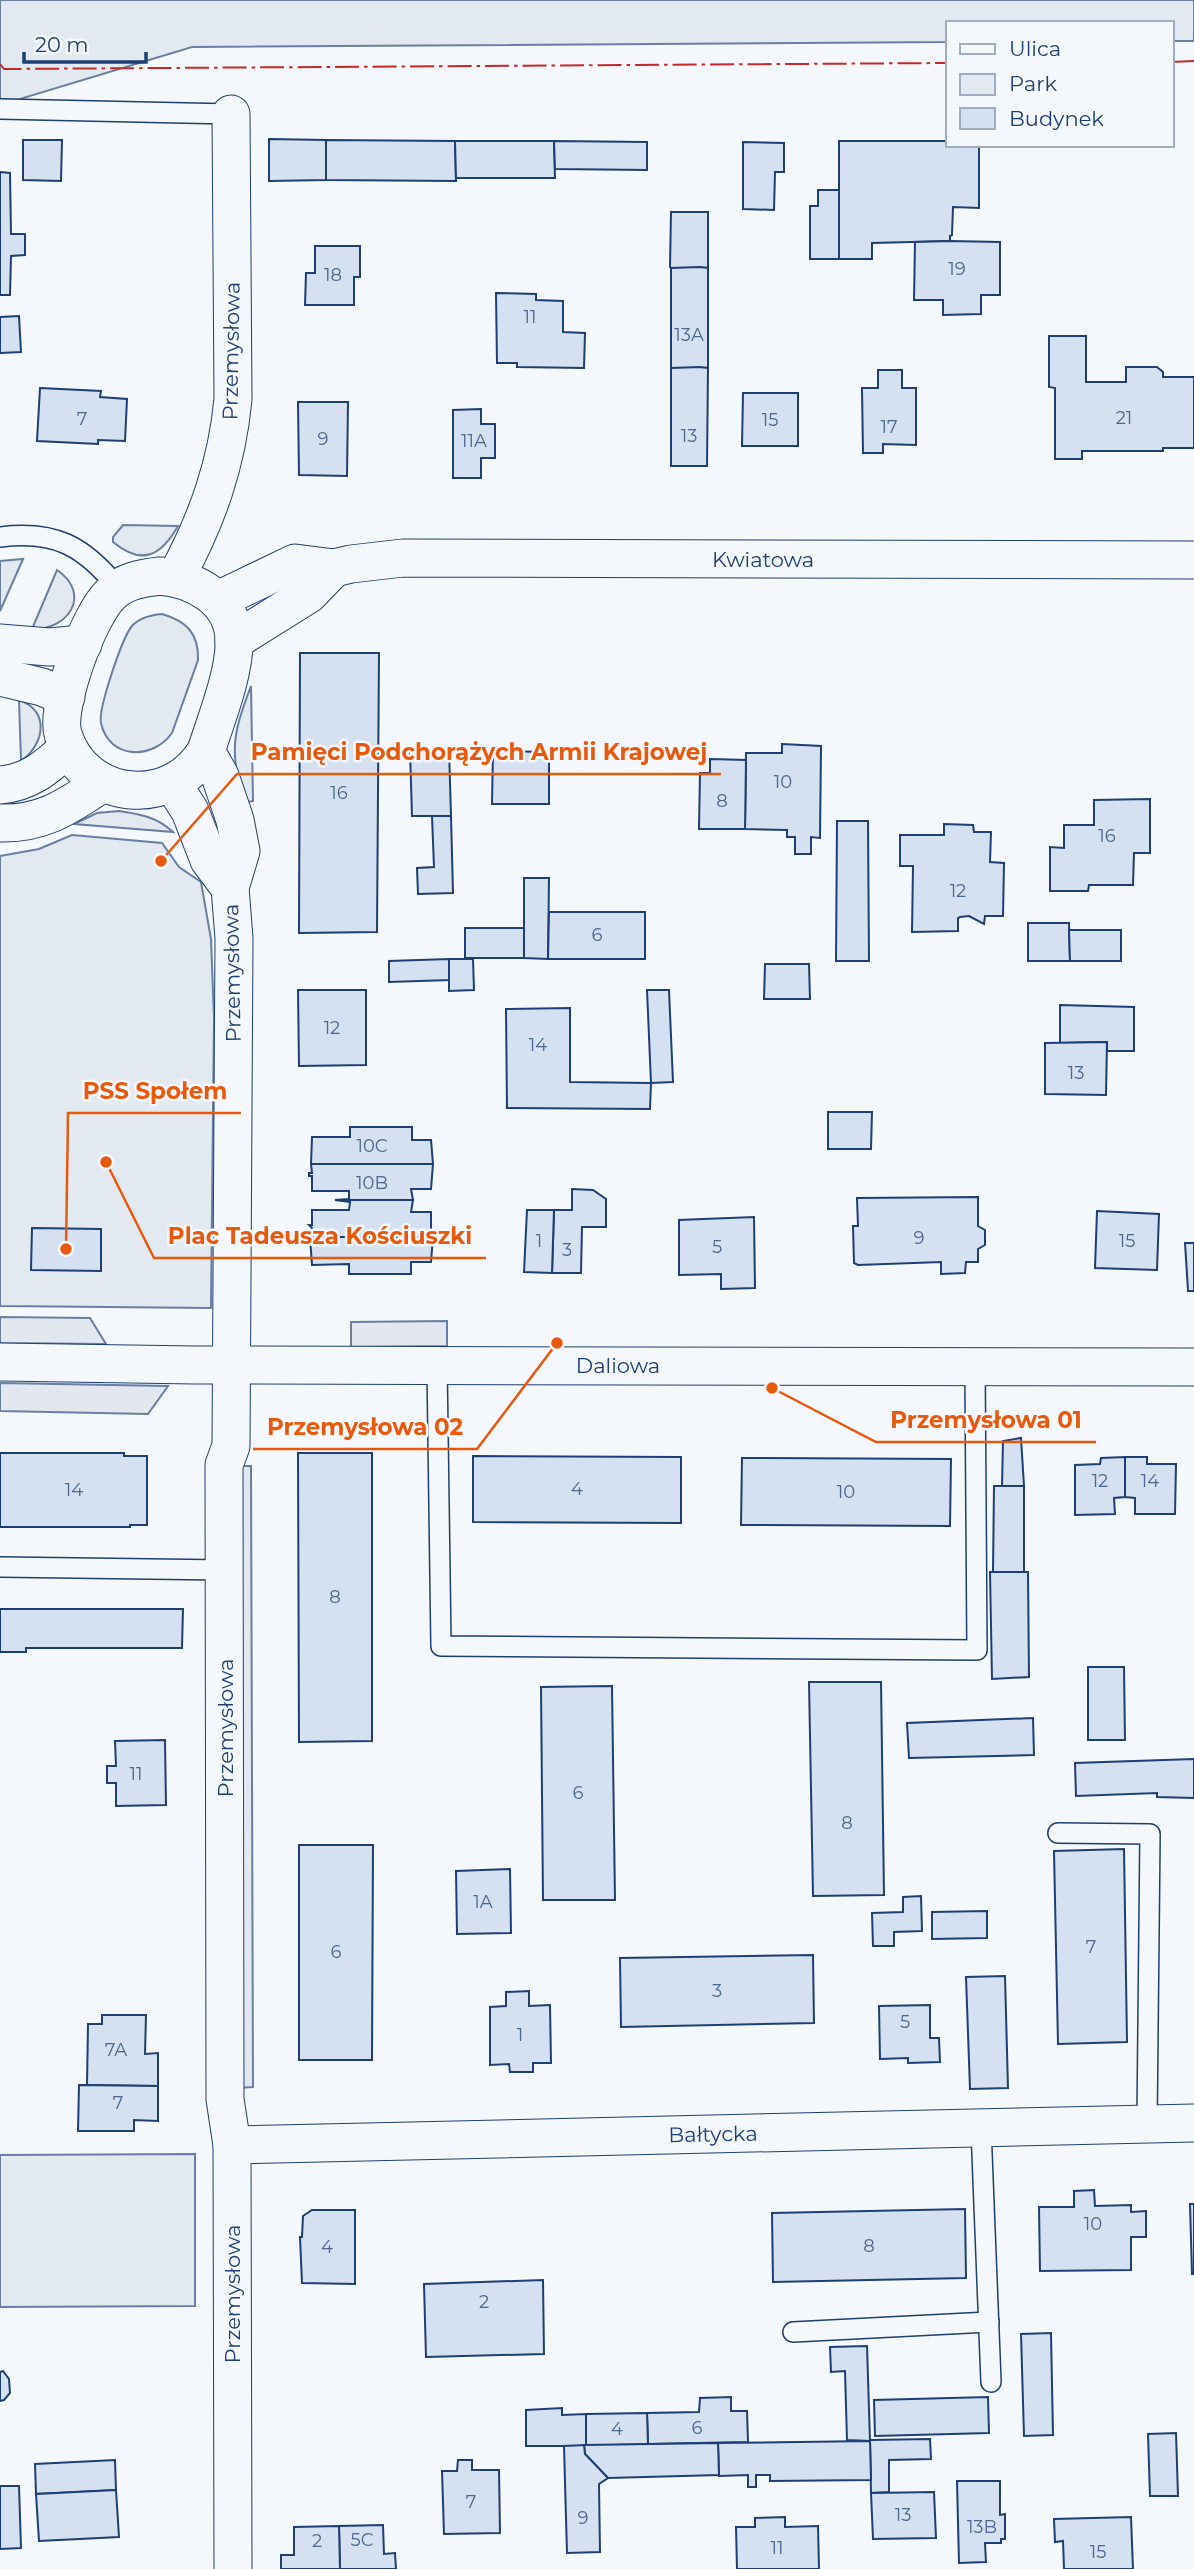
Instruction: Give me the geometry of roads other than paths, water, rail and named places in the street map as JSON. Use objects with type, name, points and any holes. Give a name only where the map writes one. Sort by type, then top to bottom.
[{"type":"street","name":"Przemysłowa","points":[[176,577],[206,517],[230,438],[233,399],[230,114]]},
{"type":"street","name":"Kwiatowa","points":[[218,600],[295,563],[334,569],[351,564],[403,558],[1194,560]]},
{"type":"street","points":[[234,641],[309,594],[334,569]]},
{"type":"street","points":[[146,577],[176,577],[209,592],[218,600],[232,626],[234,641],[228,678],[206,751],[195,767],[164,787],[142,791],[114,787],[89,773],[68,748],[61,721],[66,697],[83,644],[104,601],[118,588],[146,577]]},
{"type":"street","points":[[0,643],[49,647],[83,644]]},
{"type":"street","points":[[0,677],[42,687],[66,697]]},
{"type":"street","points":[[0,785],[26,780],[68,748]]},
{"type":"street","name":"Przemysłowa","points":[[206,751],[220,776],[235,820],[241,850],[230,888],[234,938],[232,1366],[231,1446],[224,1465],[225,2099],[232,2145],[233,2569]]},
{"type":"street","points":[[0,824],[24,823],[49,816],[103,783]]},
{"type":"street","name":"Przemysłowa","points":[[172,783],[190,811],[209,860],[230,888]]},
{"type":"street","name":"Daliowa","points":[[0,1362],[232,1366],[437,1364],[1194,1367]]},
{"type":"street","name":"Bałtycka","points":[[232,2145],[1194,2123]]},
{"type":"lane","points":[[0,109],[230,114]]},
{"type":"lane","points":[[0,537],[34,534],[68,544],[89,558],[118,588]]},
{"type":"lane","points":[[437,1364],[441,1646],[963,1650],[977,1650],[975,1367]]},
{"type":"lane","points":[[0,1567],[225,1570]]},
{"type":"lane","points":[[1058,1833],[1150,1834],[1147,2124]]},
{"type":"lane","points":[[981,2128],[991,2382]]},
{"type":"lane","points":[[793,2332],[989,2322]]},
{"type":"place","name":"Pamięci Podchorążych Armii Krajowej","points":[[161,861]]},
{"type":"place","name":"Plac Tadeusza Kościuszki","points":[[106,1162]]},
{"type":"place","name":"PSS Społem","points":[[66,1249]]},
{"type":"place","name":"Przemysłowa 02","points":[[557,1343]]},
{"type":"place","name":"Przemysłowa 01","points":[[772,1388]]}]
